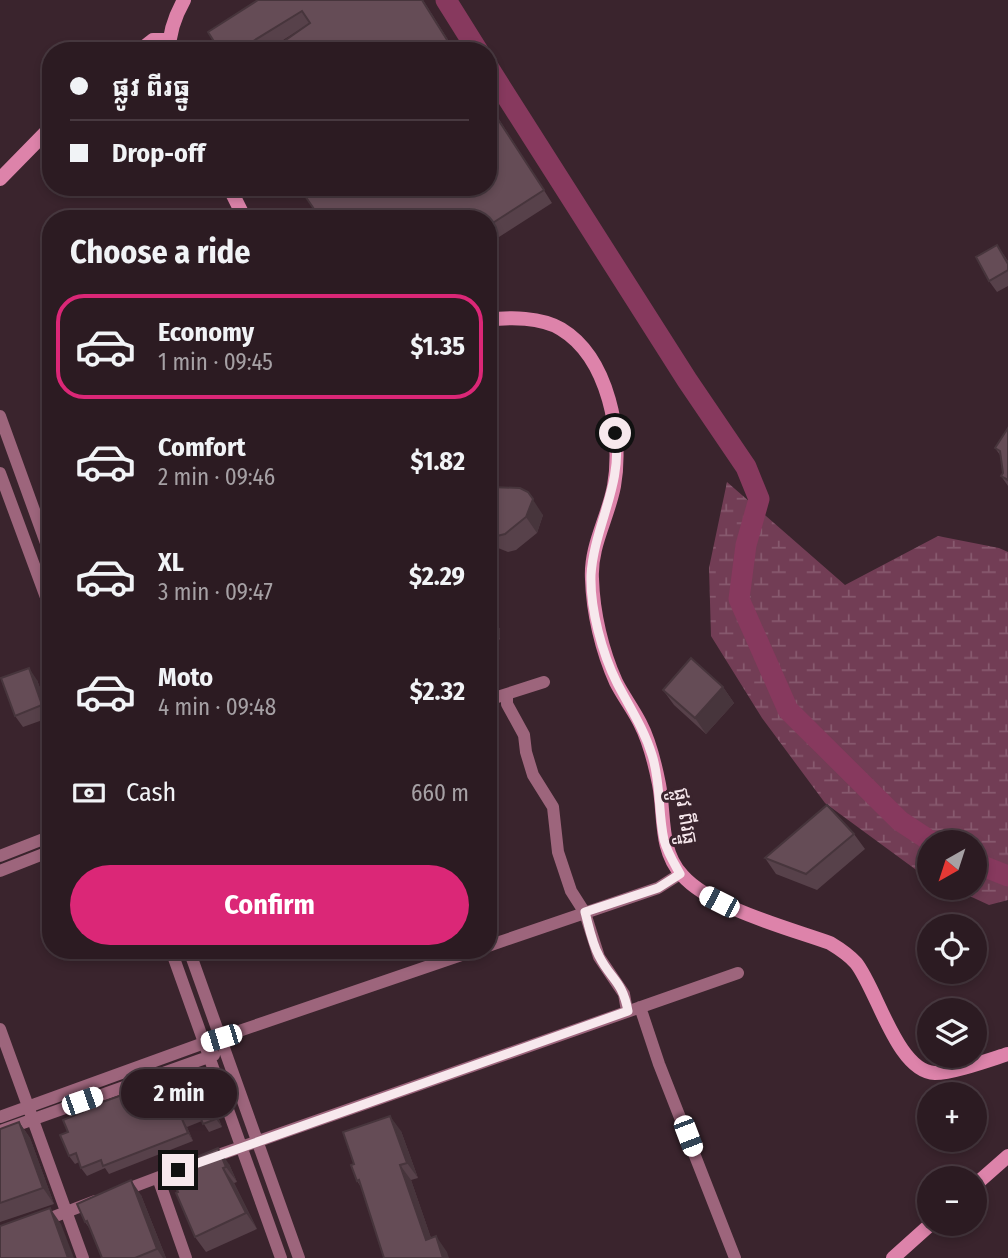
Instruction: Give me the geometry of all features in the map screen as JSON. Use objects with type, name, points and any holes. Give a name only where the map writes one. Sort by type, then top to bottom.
[{"type":"main road","points":[[170,42],[174,20],[184,0]]},
{"type":"main road","points":[[0,179],[42,136]]},
{"type":"main road","name":"ផ្លូវ ពីរធ្នូ","points":[[497,320],[540,321],[559,327],[577,341],[606,389],[618,452],[613,489],[597,538],[591,576],[594,608],[616,681],[641,726],[652,756],[660,787],[664,841],[680,874],[701,893],[719,902],[830,943],[846,952],[858,965],[902,1048],[914,1065],[937,1073],[1008,1054]]},
{"type":"main road","points":[[987,1174],[1008,1156]]},
{"type":"main road","points":[[893,1258],[918,1236]]},
{"type":"street","points":[[0,416],[42,532]]},
{"type":"street","points":[[0,473],[42,587]]},
{"type":"street","points":[[497,697],[544,682]]},
{"type":"street","points":[[508,694],[507,704],[524,736],[533,775],[553,807],[558,852],[571,891],[585,912],[599,957],[634,1009],[659,1064],[735,1258]]},
{"type":"street","points":[[0,856],[42,840]]},
{"type":"street","points":[[0,871],[42,855]]},
{"type":"street","points":[[497,943],[658,888],[680,874]]},
{"type":"street","points":[[174,959],[281,1258]]},
{"type":"street","points":[[192,959],[299,1258]]},
{"type":"street","points":[[0,1131],[30,1113],[204,1044],[450,959]]},
{"type":"street","points":[[22,1228],[257,1140],[738,972]]},
{"type":"street","points":[[0,1029],[83,1258]]},
{"type":"street","points":[[0,1117],[30,1113],[226,1052]]},
{"type":"street","points":[[158,1178],[186,1258]]},
{"type":"green space","points":[[727,482],[845,585],[938,536],[1008,552],[1008,900],[989,905],[978,900],[987,900],[987,830],[917,830],[917,871],[825,803],[762,718],[711,636],[709,568]]},
{"type":"building","points":[[258,0],[422,0],[448,42],[283,42],[310,23],[302,11],[252,42],[214,42],[208,32]]},
{"type":"building","points":[[497,118],[544,190],[497,220],[497,210],[314,209],[305,196],[497,196]]},
{"type":"building","points":[[997,245],[1008,264],[1008,270],[989,281],[976,257]]},
{"type":"building","points":[[1008,428],[1008,480],[1001,476],[1003,473],[1000,451],[995,448]]},
{"type":"building","points":[[497,487],[520,488],[528,492],[533,499],[526,517],[505,534],[497,536]]},
{"type":"building","points":[[691,658],[723,687],[695,718],[663,690]]},
{"type":"building","points":[[29,668],[42,705],[15,716],[1,678]]},
{"type":"building","points":[[827,805],[854,834],[806,874],[765,858]]},
{"type":"building","points":[[196,1069],[202,1084],[206,1082],[216,1108],[212,1110],[216,1119],[203,1124],[199,1113],[182,1119],[188,1133],[103,1166],[101,1160],[81,1168],[76,1153],[69,1156],[60,1135],[68,1132],[63,1120],[83,1112],[82,1109],[167,1079],[173,1094],[190,1087],[184,1074]]},
{"type":"building","points":[[390,1116],[407,1163],[400,1165],[426,1240],[436,1236],[443,1258],[384,1258],[359,1180],[357,1181],[351,1165],[354,1164],[343,1132]]},
{"type":"building","points":[[19,1122],[43,1188],[0,1203],[0,1129]]},
{"type":"building","points":[[218,1148],[226,1167],[223,1168],[246,1213],[195,1237],[168,1169]]},
{"type":"building","points":[[131,1180],[157,1249],[135,1258],[102,1258],[77,1204]]},
{"type":"building","points":[[50,1208],[68,1258],[0,1258],[0,1226]]},
{"type":"waterway","points":[[446,0],[472,42]]},
{"type":"waterway","points":[[497,81],[687,380],[746,467],[759,499],[746,545],[739,599],[788,710],[900,821],[917,832]]},
{"type":"waterway","points":[[987,868],[1008,876]]},
{"type":"route","points":[[178,1170],[628,1011],[619,984],[599,957],[585,912],[658,888],[680,874],[664,841],[660,787],[652,756],[641,726],[616,681],[594,608],[591,576],[597,538],[613,489],[618,452],[615,433]]}]
